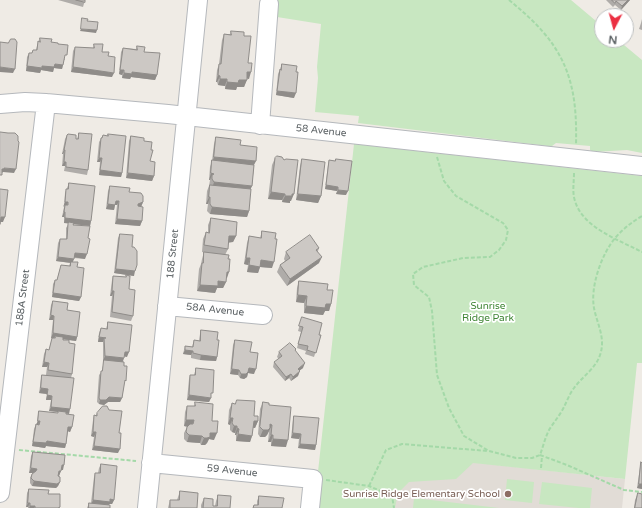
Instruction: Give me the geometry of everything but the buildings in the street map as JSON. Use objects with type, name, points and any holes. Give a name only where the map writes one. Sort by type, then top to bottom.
[{"type":"street","name":"188 Street","points":[[147,508],[144,462],[167,306],[198,0]]},
{"type":"street","points":[[260,125],[269,4]]},
{"type":"street","name":"58 Avenue","points":[[0,104],[25,102],[46,103],[187,116],[642,166]]},
{"type":"street","name":"188A Street","points":[[0,493],[46,103]]},
{"type":"street","name":"58A Avenue","points":[[167,306],[263,315]]},
{"type":"street","name":"59 Avenue","points":[[144,462],[316,479]]},
{"type":"street","points":[[310,508],[316,479]]},
{"type":"path","points":[[509,0],[544,33],[561,58],[572,86],[575,101],[576,150]]},
{"type":"path","points":[[438,144],[437,158],[444,181],[456,196],[504,223],[508,230],[503,246],[490,257],[463,258],[423,267],[413,274],[414,285],[429,297],[432,311],[437,375],[449,408],[464,436],[489,451]]},
{"type":"path","points":[[574,170],[573,192],[578,210],[585,219],[592,226],[642,252]]},
{"type":"path","points":[[541,468],[541,456],[549,431],[564,407],[573,388],[594,366],[600,357],[603,346],[594,307],[594,294],[596,278],[608,247],[624,228],[642,216]]},
{"type":"path","points":[[369,486],[386,450],[402,444],[489,451],[516,458],[532,458],[541,456],[567,465],[624,490],[642,492]]},
{"type":"path","points":[[15,449],[144,462]]},
{"type":"path","points":[[316,479],[369,486],[392,496],[394,508]]},
{"type":"shaded area","name":"Sunrise Ridge Elementary School","points":[[397,454],[625,479],[622,508],[391,508]]},
{"type":"green space","points":[[278,0],[571,0],[594,19],[594,48],[628,48],[642,60],[642,153],[627,150],[593,152],[590,150],[590,146],[556,143],[552,146],[548,146],[358,123],[359,116],[315,112],[321,24],[277,17]]},
{"type":"green space","name":"Sunrise Ridge Park","points":[[354,144],[642,176],[642,363],[637,363],[625,479],[473,463],[456,479],[409,482],[398,493],[395,508],[314,508]]},
{"type":"green space","points":[[507,479],[534,482],[532,503],[505,500]]},
{"type":"green space","points":[[542,482],[592,488],[590,508],[539,504]]},
{"type":"green space","points":[[414,498],[499,508],[413,508]]},
{"type":"place","name":"Sunrise Ridge Elementary School","points":[[508,494]]}]
